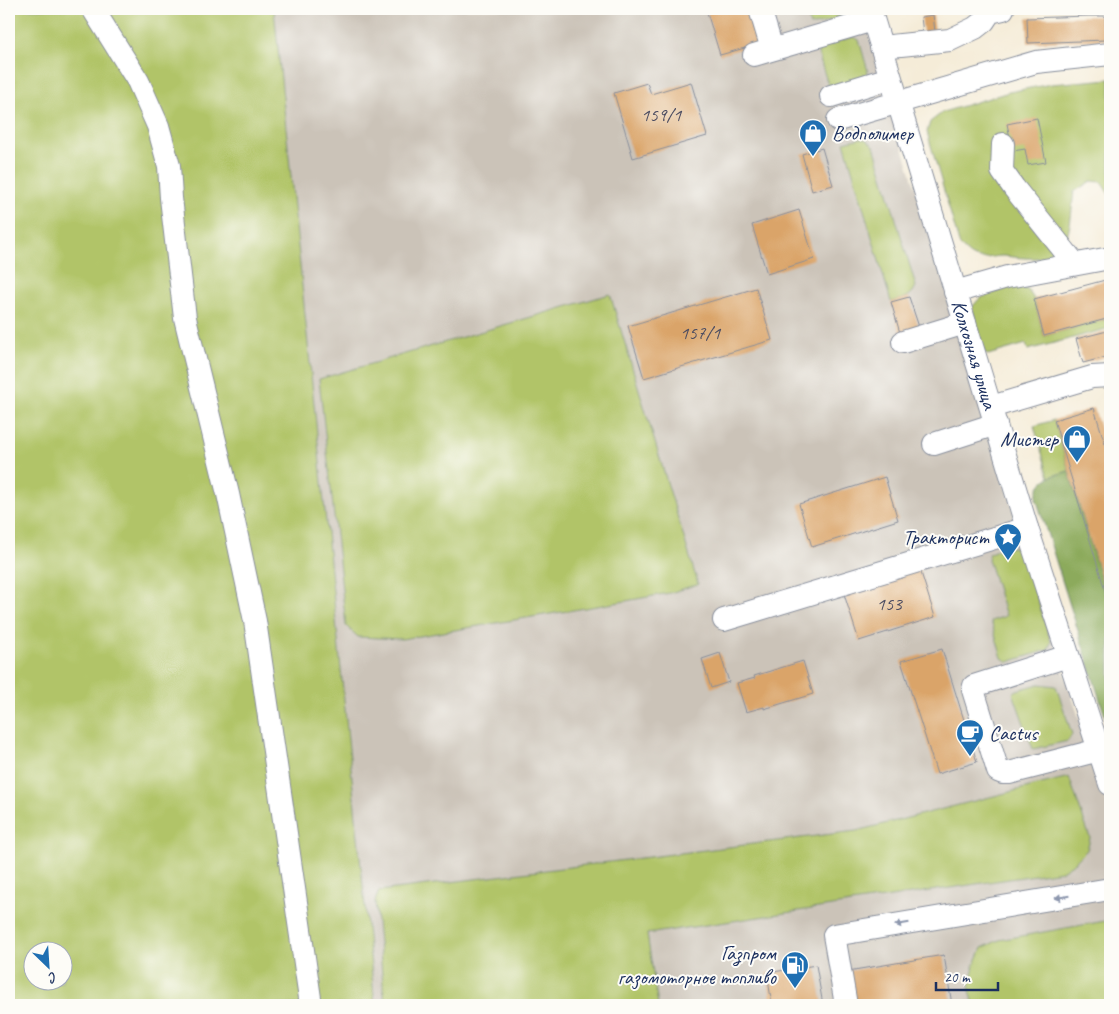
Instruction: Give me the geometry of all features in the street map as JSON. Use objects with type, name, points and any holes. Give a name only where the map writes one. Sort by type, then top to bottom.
[{"type":"street","points":[[93,9],[138,81],[158,126],[169,166],[185,318],[228,494],[255,621],[311,1005]]},
{"type":"street","points":[[760,9],[763,52],[872,14]]},
{"type":"street","points":[[881,47],[950,40],[975,28],[984,21],[990,12],[1003,9]]},
{"type":"street","name":"Колхозная улица","points":[[872,14],[1027,528],[1110,784]]},
{"type":"street","points":[[838,120],[1036,62],[1110,54]]},
{"type":"street","points":[[831,96],[890,78]]},
{"type":"street","points":[[1003,144],[1002,171],[1076,264]]},
{"type":"street","points":[[955,292],[1008,277],[1110,258]]},
{"type":"street","points":[[903,342],[965,322]]},
{"type":"street","points":[[934,444],[993,416],[1092,377],[1110,376]]},
{"type":"street","points":[[724,620],[1027,528]]},
{"type":"street","points":[[1068,656],[974,686],[973,690],[998,770],[1003,773],[1009,773],[1099,750]]},
{"type":"street","points":[[846,1005],[834,935],[1110,889]]},
{"type":"shaded area","points":[[274,9],[861,9],[1040,599],[1110,812],[1110,1005],[375,1005]]},
{"type":"green space","points":[[9,9],[274,9],[375,1005],[9,1005]]},
{"type":"green space","points":[[805,9],[847,9],[848,11],[836,19],[810,26]]},
{"type":"green space","points":[[854,37],[859,40],[868,71],[866,75],[829,88],[816,47]]},
{"type":"green space","points":[[1110,79],[1110,196],[1101,182],[1091,181],[1074,192],[1069,231],[1059,250],[1047,257],[1003,256],[980,258],[969,254],[960,246],[927,132],[930,122],[943,112],[1009,92],[1051,84]]},
{"type":"green space","points":[[861,138],[874,146],[916,286],[909,296],[891,302],[844,142]]},
{"type":"green space","points":[[1014,286],[1028,290],[1034,299],[1044,336],[1110,318],[1110,328],[1028,350],[1026,344],[988,355],[984,352],[972,307],[980,298]]},
{"type":"green space","points":[[610,294],[698,584],[670,593],[402,639],[358,637],[346,626],[319,379]]},
{"type":"green space","points":[[1054,420],[1069,471],[1049,477],[1034,426]]},
{"type":"green space","points":[[1069,471],[1110,609],[1110,732],[1036,498],[1037,491],[1043,482],[1052,476]]},
{"type":"green space","points":[[1014,547],[1023,554],[1051,642],[1048,650],[1008,662],[1002,658],[991,621],[1006,616],[988,559],[990,553],[1002,548]]},
{"type":"green space","points":[[1039,684],[1056,686],[1072,734],[1068,741],[1033,749],[1013,693],[1017,690]]},
{"type":"green space","points":[[1069,777],[1090,838],[1087,850],[1074,863],[1062,871],[647,934],[658,1005],[385,1005],[375,901],[379,891],[856,831]]},
{"type":"green space","points":[[1105,921],[1110,925],[1110,1001],[1087,1005],[974,1005],[969,986],[974,966],[982,948],[999,940]]},
{"type":"building","points":[[706,9],[748,9],[759,44],[720,55]]},
{"type":"building","points":[[933,15],[935,32],[923,34],[921,17]]},
{"type":"building","points":[[1105,16],[1106,40],[1028,43],[1027,18]]},
{"type":"building","points":[[691,82],[707,136],[633,158],[614,93],[647,83],[651,94]]},
{"type":"building","points":[[1037,118],[1046,162],[1028,165],[1025,149],[1013,151],[1007,124]]},
{"type":"building","points":[[822,148],[833,185],[812,191],[802,154]]},
{"type":"building","points":[[799,210],[814,259],[767,274],[752,225]]},
{"type":"building","points":[[1109,279],[1110,318],[1044,336],[1034,299]]},
{"type":"building","points":[[756,288],[772,340],[644,378],[628,326]]},
{"type":"building","points":[[909,297],[919,327],[900,333],[891,302]]},
{"type":"building","points":[[1107,331],[1110,356],[1083,363],[1076,339]]},
{"type":"building","points":[[1094,408],[1105,444],[1110,443],[1110,607],[1054,420]]},
{"type":"building","points":[[885,477],[898,520],[812,547],[799,504]]},
{"type":"building","points":[[919,566],[935,617],[859,641],[843,591]]},
{"type":"building","points":[[942,649],[977,762],[937,774],[901,661]]},
{"type":"building","points":[[720,653],[729,682],[711,688],[702,659]]},
{"type":"building","points":[[803,661],[813,694],[764,709],[764,707],[746,712],[737,683]]},
{"type":"building","points":[[944,955],[952,1005],[854,1005],[848,971]]},
{"type":"building","name":"Газпром газомоторное топливо","points":[[816,965],[823,1005],[772,1005],[767,973]]},
{"type":"place","name":"Водполимер","points":[[813,157]]},
{"type":"place","name":"Мистер","points":[[1077,463]]},
{"type":"place","name":"Тракторист","points":[[1008,561]]},
{"type":"place","name":"Cactus","points":[[970,757]]},
{"type":"place","name":"Газпром газомоторное топливо","points":[[795,989]]}]
